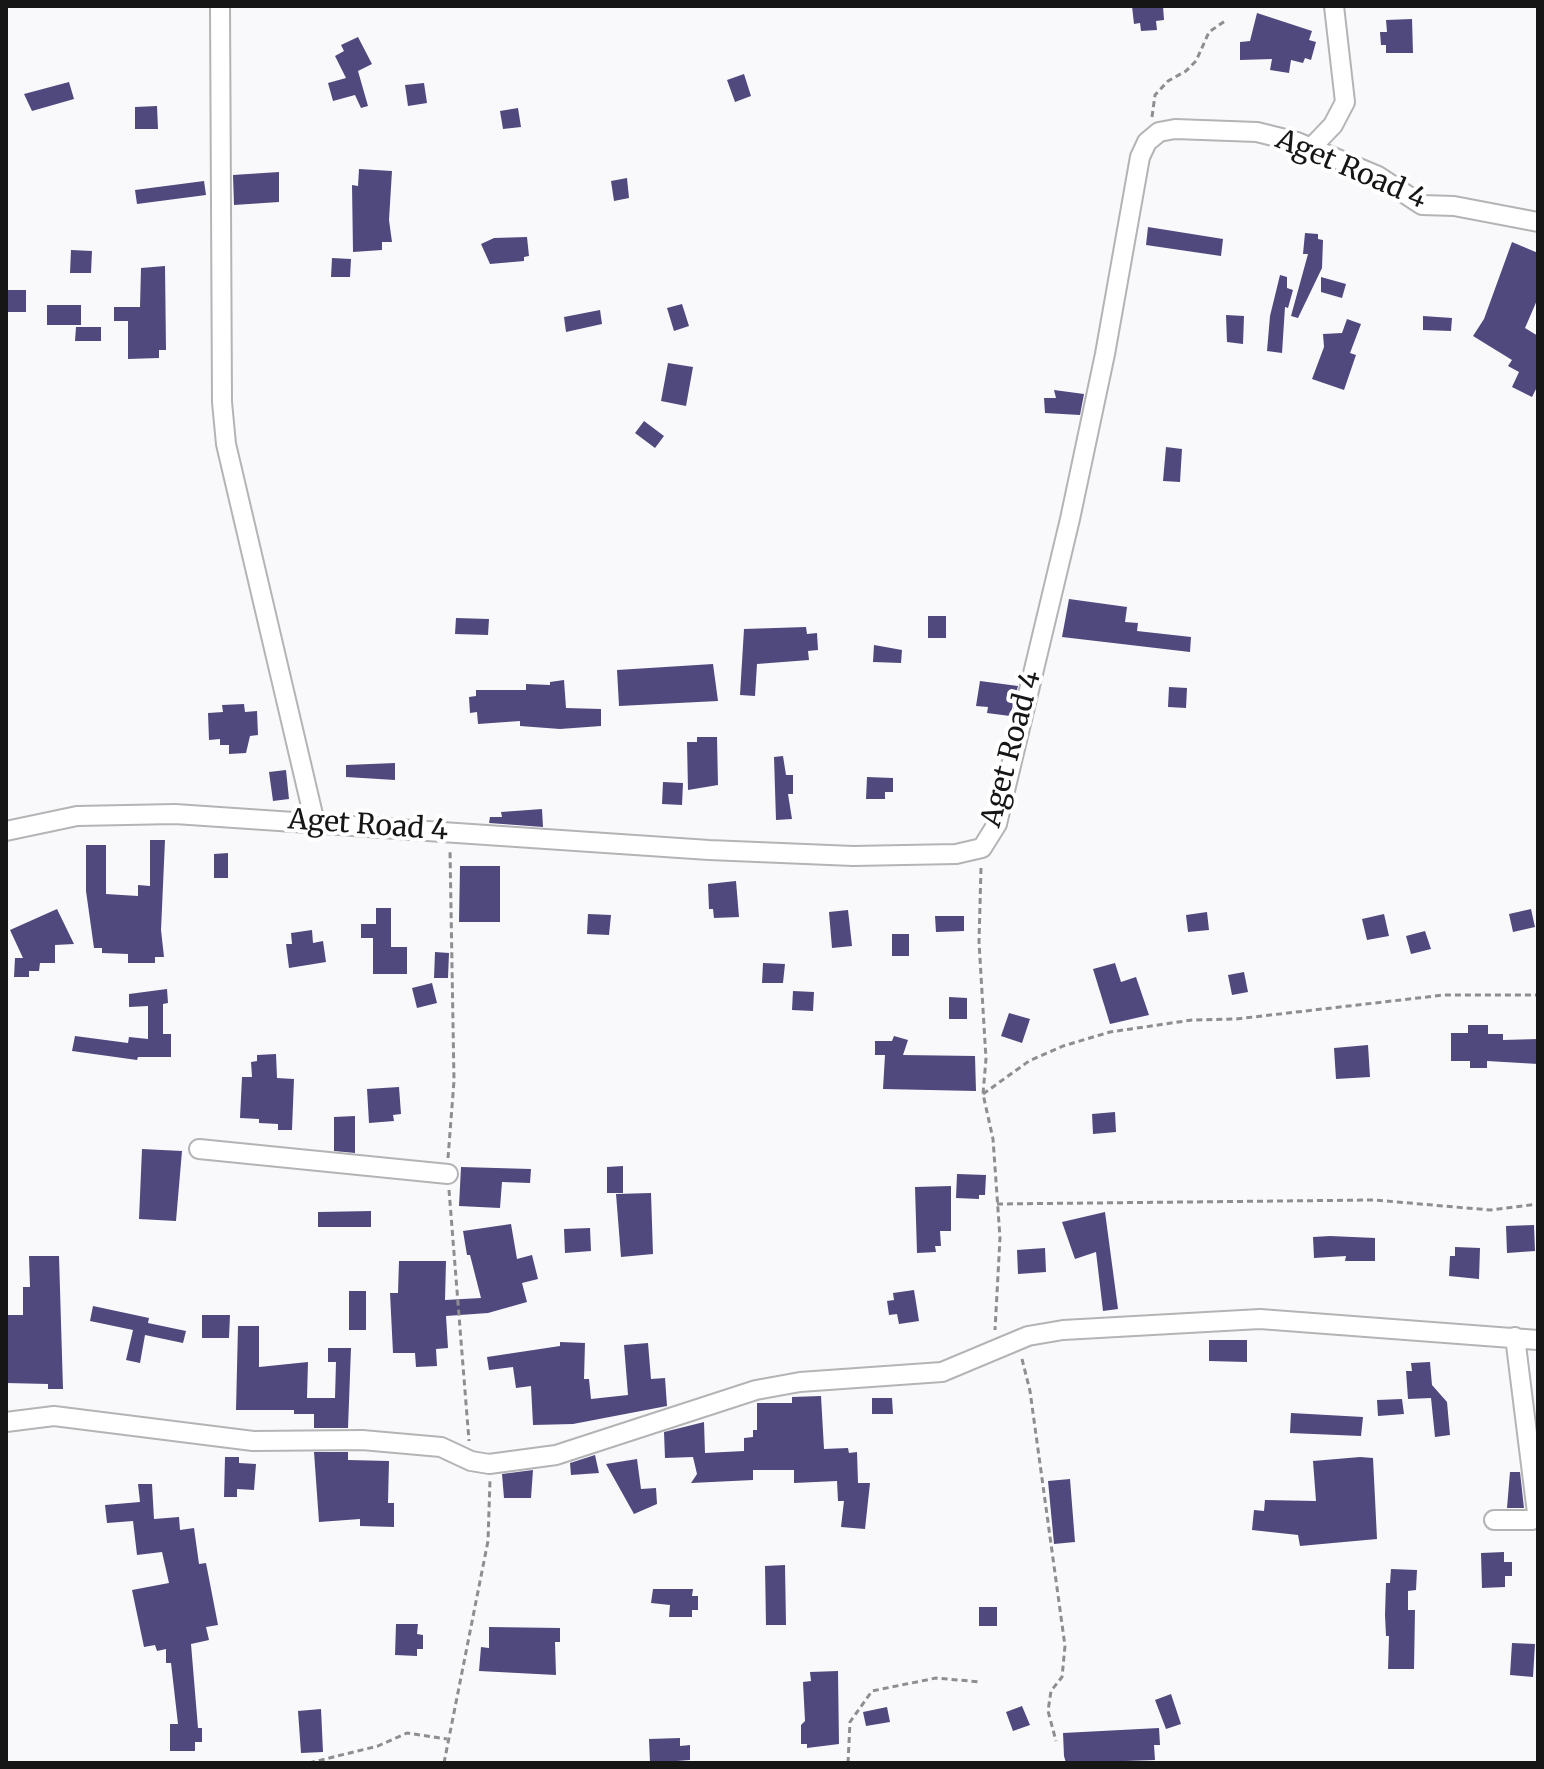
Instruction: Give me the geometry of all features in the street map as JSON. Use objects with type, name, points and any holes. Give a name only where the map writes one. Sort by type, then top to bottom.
[{"type":"street","points":[[220,6],[222,402],[226,444],[315,823]]},
{"type":"street","points":[[1311,148],[1333,125],[1345,102],[1334,6]]},
{"type":"street","name":"Aget Road 4","points":[[6,831],[77,816],[124,813],[450,831],[709,850],[853,856],[956,854],[982,848],[997,824],[1001,808],[1102,369],[1140,157],[1153,137],[1175,129],[1257,132],[1311,148],[1378,176],[1422,205],[1454,206],[1538,222]]},
{"type":"street","points":[[199,1149],[448,1174]]},
{"type":"street","points":[[6,1422],[54,1416],[253,1441],[362,1440],[441,1447],[480,1463],[556,1455],[756,1390],[800,1382],[942,1372],[1003,1346],[1063,1330],[1260,1319],[1538,1340]]},
{"type":"street","points":[[1494,1520],[1532,1520],[1537,1513],[1515,1337]]},
{"type":"path","points":[[1153,137],[1155,95],[1196,61],[1209,32],[1225,21]]},
{"type":"path","points":[[444,1763],[488,1541],[448,1174],[454,1081],[450,831]]},
{"type":"path","points":[[982,848],[979,942],[986,1059],[983,1094],[993,1139],[1003,1346],[1020,1355],[1030,1391],[1065,1646],[1062,1677],[1051,1691],[1048,1711],[1056,1741]]},
{"type":"path","points":[[983,1094],[1029,1061],[1063,1046],[1110,1032],[1192,1020],[1236,1019],[1444,995],[1538,995]]},
{"type":"path","points":[[997,1204],[1374,1200],[1490,1210],[1538,1204]]},
{"type":"path","points":[[848,1763],[850,1722],[872,1691],[936,1678],[980,1682]]},
{"type":"path","points":[[309,1763],[378,1746],[407,1733],[447,1739]]},
{"type":"building","points":[[1132,6],[1163,6],[1164,20],[1156,21],[1157,30],[1141,31],[1140,23],[1134,24]]},
{"type":"building","points":[[1257,13],[1312,31],[1309,40],[1316,42],[1311,60],[1305,58],[1303,63],[1291,60],[1289,73],[1270,70],[1272,59],[1240,60],[1240,42],[1250,41]]},
{"type":"building","points":[[1412,19],[1413,53],[1386,53],[1386,45],[1381,45],[1380,32],[1387,32],[1386,20]]},
{"type":"building","points":[[358,37],[372,64],[358,71],[368,106],[361,108],[355,95],[333,101],[328,83],[346,78],[335,56],[344,51],[341,45]]},
{"type":"building","points":[[744,74],[751,96],[735,102],[727,80]]},
{"type":"building","points":[[69,82],[74,99],[32,111],[24,94]]},
{"type":"building","points":[[424,83],[427,103],[408,106],[405,85]]},
{"type":"building","points":[[157,106],[158,129],[135,129],[135,107]]},
{"type":"building","points":[[518,108],[521,127],[503,129],[500,111]]},
{"type":"building","points":[[359,169],[392,171],[389,220],[392,242],[382,242],[382,250],[353,252],[352,185],[358,186]]},
{"type":"building","points":[[279,172],[279,202],[234,205],[233,175]]},
{"type":"building","points":[[627,178],[629,198],[614,201],[611,181]]},
{"type":"building","points":[[204,181],[206,195],[137,204],[135,190]]},
{"type":"building","points":[[1148,227],[1223,239],[1221,256],[1146,245]]},
{"type":"building","points":[[1305,233],[1318,234],[1318,239],[1323,240],[1322,268],[1298,318],[1291,316],[1308,254],[1303,254]]},
{"type":"building","points":[[527,237],[529,256],[524,257],[524,261],[490,264],[481,244],[494,238]]},
{"type":"building","points":[[1512,242],[1538,253],[1538,298],[1525,328],[1538,336],[1538,385],[1532,397],[1512,387],[1519,372],[1508,366],[1512,360],[1473,336],[1484,319]]},
{"type":"building","points":[[71,250],[92,251],[91,273],[70,273]]},
{"type":"building","points":[[332,258],[351,259],[350,277],[331,277]]},
{"type":"building","points":[[165,266],[166,350],[159,350],[159,358],[128,359],[128,321],[114,321],[114,307],[140,307],[141,268]]},
{"type":"building","points":[[1280,275],[1287,277],[1287,288],[1293,290],[1288,308],[1285,307],[1282,353],[1267,351],[1270,316]]},
{"type":"building","points":[[1321,277],[1346,284],[1342,298],[1321,292]]},
{"type":"building","points":[[6,290],[26,290],[26,312],[6,312]]},
{"type":"building","points":[[682,304],[689,326],[674,331],[667,308]]},
{"type":"building","points":[[47,305],[81,305],[81,325],[47,325]]},
{"type":"building","points":[[600,310],[602,324],[566,332],[564,317]]},
{"type":"building","points":[[1226,315],[1244,316],[1243,344],[1227,342]]},
{"type":"building","points":[[1423,316],[1452,318],[1451,331],[1423,330]]},
{"type":"building","points":[[1347,319],[1361,324],[1350,353],[1356,355],[1344,390],[1312,379],[1324,347],[1323,334],[1342,333]]},
{"type":"building","points":[[76,327],[101,327],[101,341],[75,341]]},
{"type":"building","points":[[668,363],[693,367],[686,406],[661,401]]},
{"type":"building","points":[[1054,390],[1084,394],[1080,415],[1045,413],[1044,398],[1056,398]]},
{"type":"building","points":[[644,421],[664,436],[655,448],[635,433]]},
{"type":"building","points":[[1166,447],[1182,449],[1180,482],[1163,481]]},
{"type":"building","points":[[1069,599],[1127,607],[1125,622],[1138,623],[1137,631],[1191,637],[1190,652],[1062,637]]},
{"type":"building","points":[[928,616],[946,616],[946,638],[928,638]]},
{"type":"building","points":[[456,618],[489,619],[488,635],[455,634]]},
{"type":"building","points":[[806,627],[807,634],[817,633],[818,650],[808,651],[809,660],[757,664],[755,696],[740,695],[744,629]]},
{"type":"building","points":[[874,645],[902,650],[901,663],[873,662]]},
{"type":"building","points":[[713,664],[718,701],[619,706],[617,670]]},
{"type":"building","points":[[564,680],[566,708],[601,709],[601,726],[560,729],[520,726],[520,721],[478,724],[477,712],[470,713],[469,697],[476,696],[476,690],[526,690],[526,684],[550,685],[550,682]]},
{"type":"building","points":[[980,681],[1018,686],[1010,716],[987,713],[988,707],[976,706]]},
{"type":"building","points":[[1169,687],[1187,688],[1186,708],[1168,707]]},
{"type":"building","points":[[244,704],[245,712],[257,711],[258,735],[250,736],[246,753],[229,754],[229,745],[220,745],[220,739],[209,740],[208,713],[223,712],[222,705]]},
{"type":"building","points":[[697,737],[717,737],[718,785],[688,790],[687,742],[697,742]]},
{"type":"building","points":[[783,756],[786,775],[793,775],[793,794],[788,794],[792,819],[776,820],[774,757]]},
{"type":"building","points":[[395,763],[395,780],[346,777],[346,765]]},
{"type":"building","points":[[286,770],[289,799],[273,801],[269,772]]},
{"type":"building","points":[[867,777],[893,778],[893,792],[885,792],[885,799],[866,799]]},
{"type":"building","points":[[663,782],[683,783],[682,805],[662,804]]},
{"type":"building","points":[[542,809],[543,827],[489,823],[490,817],[502,817],[501,812]]},
{"type":"building","points":[[150,840],[165,840],[161,930],[164,957],[155,957],[155,963],[128,963],[128,954],[102,953],[102,948],[94,948],[86,891],[86,845],[106,845],[106,894],[138,896],[138,885],[150,886]]},
{"type":"building","points":[[228,853],[228,878],[214,878],[214,854]]},
{"type":"building","points":[[460,866],[500,866],[500,922],[459,922]]},
{"type":"building","points":[[736,881],[739,917],[714,918],[713,909],[709,909],[708,884]]},
{"type":"building","points":[[376,908],[391,908],[391,947],[407,947],[407,974],[373,974],[373,938],[361,938],[361,924],[376,924]]},
{"type":"building","points":[[57,909],[74,944],[55,945],[55,963],[40,963],[39,971],[29,971],[29,977],[14,977],[15,958],[23,958],[10,930]]},
{"type":"building","points":[[1531,909],[1535,927],[1513,932],[1509,914]]},
{"type":"building","points":[[848,910],[852,946],[832,948],[829,912]]},
{"type":"building","points":[[1207,912],[1209,930],[1188,932],[1186,915]]},
{"type":"building","points":[[588,914],[611,915],[609,935],[587,934]]},
{"type":"building","points":[[1384,914],[1389,936],[1367,940],[1362,919]]},
{"type":"building","points":[[935,916],[964,916],[964,931],[936,932]]},
{"type":"building","points":[[312,930],[313,943],[323,941],[326,962],[289,968],[286,944],[292,944],[291,933]]},
{"type":"building","points":[[1425,931],[1431,949],[1411,954],[1406,936]]},
{"type":"building","points":[[892,934],[909,934],[909,956],[892,956]]},
{"type":"building","points":[[435,952],[449,953],[448,978],[434,978]]},
{"type":"building","points":[[763,963],[785,964],[783,983],[762,983]]},
{"type":"building","points":[[1115,963],[1121,982],[1136,977],[1149,1015],[1110,1024],[1093,969]]},
{"type":"building","points":[[1244,972],[1248,992],[1232,995],[1228,975]]},
{"type":"building","points":[[432,983],[437,1003],[417,1008],[412,988]]},
{"type":"building","points":[[167,989],[168,1003],[163,1004],[163,1034],[171,1034],[171,1057],[138,1057],[137,1060],[72,1051],[75,1036],[128,1043],[129,1037],[148,1039],[148,1006],[129,1007],[129,994]]},
{"type":"building","points":[[793,991],[814,992],[813,1011],[792,1010]]},
{"type":"building","points":[[949,997],[967,998],[967,1019],[949,1019]]},
{"type":"building","points":[[1009,1013],[1030,1019],[1022,1043],[1001,1036]]},
{"type":"building","points":[[1468,1025],[1488,1025],[1488,1034],[1503,1034],[1503,1040],[1538,1039],[1538,1064],[1487,1061],[1487,1068],[1470,1068],[1470,1061],[1451,1061],[1451,1033],[1468,1033]]},
{"type":"building","points":[[894,1036],[908,1040],[903,1055],[975,1056],[976,1091],[883,1089],[885,1055],[875,1055],[875,1041],[892,1041]]},
{"type":"building","points":[[1368,1045],[1370,1077],[1336,1079],[1334,1048]]},
{"type":"building","points":[[276,1054],[277,1078],[294,1079],[292,1130],[278,1130],[278,1124],[259,1123],[259,1119],[240,1118],[242,1077],[252,1077],[251,1062],[257,1061],[257,1055]]},
{"type":"building","points":[[399,1087],[401,1114],[393,1115],[394,1121],[369,1123],[367,1089]]},
{"type":"building","points":[[1115,1112],[1116,1132],[1093,1134],[1092,1114]]},
{"type":"building","points":[[355,1116],[355,1153],[334,1151],[334,1117]]},
{"type":"building","points":[[142,1149],[182,1151],[176,1221],[139,1219]]},
{"type":"building","points":[[623,1166],[623,1193],[607,1193],[607,1167]]},
{"type":"building","points":[[461,1167],[531,1169],[530,1183],[502,1182],[500,1208],[459,1206]]},
{"type":"building","points":[[957,1174],[986,1175],[985,1195],[979,1195],[979,1199],[956,1198]]},
{"type":"building","points":[[951,1186],[951,1231],[940,1231],[941,1246],[935,1246],[936,1252],[917,1253],[915,1187]]},
{"type":"building","points":[[651,1193],[653,1254],[621,1257],[616,1194]]},
{"type":"building","points":[[371,1211],[371,1227],[318,1227],[318,1212]]},
{"type":"building","points":[[1105,1212],[1118,1309],[1103,1311],[1096,1252],[1075,1259],[1062,1222]]},
{"type":"building","points":[[511,1224],[517,1259],[532,1255],[538,1279],[522,1283],[527,1302],[488,1313],[446,1316],[448,1348],[436,1349],[437,1366],[416,1367],[415,1353],[393,1353],[390,1293],[398,1293],[399,1261],[446,1261],[445,1300],[481,1298],[463,1231]]},
{"type":"building","points":[[1534,1225],[1535,1251],[1507,1253],[1506,1226]]},
{"type":"building","points":[[590,1228],[591,1251],[565,1253],[564,1229]]},
{"type":"building","points":[[1313,1237],[1375,1238],[1375,1261],[1345,1261],[1346,1256],[1314,1258]]},
{"type":"building","points":[[1455,1247],[1480,1248],[1479,1279],[1449,1276],[1450,1256],[1455,1256]]},
{"type":"building","points":[[1045,1248],[1046,1272],[1018,1274],[1017,1250]]},
{"type":"building","points":[[29,1256],[59,1256],[63,1389],[48,1389],[48,1384],[6,1383],[6,1315],[23,1315],[23,1287],[30,1287]]},
{"type":"building","points":[[914,1290],[919,1321],[899,1324],[897,1314],[889,1315],[887,1301],[894,1300],[893,1293]]},
{"type":"building","points":[[349,1291],[366,1291],[366,1330],[349,1330]]},
{"type":"building","points":[[93,1306],[149,1318],[148,1323],[186,1331],[183,1343],[145,1335],[140,1363],[126,1360],[133,1330],[90,1321]]},
{"type":"building","points":[[202,1315],[230,1315],[229,1338],[202,1338]]},
{"type":"building","points":[[238,1326],[259,1326],[259,1367],[308,1362],[307,1398],[335,1398],[336,1362],[328,1362],[328,1348],[351,1348],[348,1428],[314,1428],[314,1414],[294,1414],[294,1410],[236,1410]]},
{"type":"building","points":[[1209,1340],[1247,1340],[1247,1362],[1209,1361]]},
{"type":"building","points":[[560,1342],[585,1343],[584,1379],[589,1379],[591,1399],[628,1395],[624,1345],[648,1343],[651,1379],[665,1378],[667,1406],[573,1424],[533,1425],[531,1386],[516,1388],[513,1367],[489,1370],[487,1357],[560,1346]]},
{"type":"building","points":[[1430,1362],[1432,1385],[1447,1402],[1450,1435],[1435,1437],[1431,1398],[1408,1399],[1406,1371],[1412,1371],[1411,1363]]},
{"type":"building","points":[[821,1396],[824,1449],[848,1448],[849,1453],[857,1452],[858,1483],[870,1483],[865,1529],[841,1527],[844,1501],[838,1501],[837,1481],[794,1483],[794,1470],[753,1470],[753,1480],[691,1483],[697,1474],[693,1457],[665,1458],[664,1432],[704,1422],[705,1453],[744,1451],[744,1438],[753,1437],[753,1430],[757,1430],[757,1403],[792,1403],[792,1397]]},
{"type":"building","points":[[872,1398],[892,1398],[893,1414],[872,1414]]},
{"type":"building","points":[[1402,1399],[1404,1414],[1378,1416],[1377,1400]]},
{"type":"building","points":[[1291,1413],[1363,1417],[1361,1436],[1290,1433]]},
{"type":"building","points":[[314,1452],[348,1452],[348,1460],[389,1461],[388,1503],[394,1503],[394,1527],[360,1526],[360,1519],[319,1522]]},
{"type":"building","points":[[595,1455],[599,1473],[571,1475],[570,1463]]},
{"type":"building","points":[[225,1457],[239,1457],[239,1463],[256,1464],[254,1490],[237,1489],[237,1497],[224,1497]]},
{"type":"building","points":[[1373,1458],[1377,1539],[1300,1546],[1298,1535],[1252,1530],[1254,1510],[1264,1511],[1265,1500],[1316,1501],[1313,1461]]},
{"type":"building","points":[[637,1459],[641,1489],[656,1488],[657,1504],[634,1514],[606,1464]]},
{"type":"building","points":[[533,1470],[531,1498],[504,1498],[502,1474]]},
{"type":"building","points":[[1510,1472],[1520,1472],[1524,1508],[1507,1508]]},
{"type":"building","points":[[1070,1479],[1075,1542],[1054,1544],[1048,1481]]},
{"type":"building","points":[[138,1484],[152,1484],[154,1519],[179,1517],[180,1530],[194,1528],[199,1564],[206,1563],[218,1625],[206,1627],[209,1640],[191,1644],[198,1728],[202,1728],[202,1742],[195,1742],[195,1751],[170,1751],[170,1724],[178,1724],[171,1663],[166,1663],[166,1649],[157,1651],[155,1645],[144,1647],[132,1590],[169,1583],[162,1552],[137,1555],[133,1521],[107,1523],[105,1505],[140,1502]]},
{"type":"building","points":[[1504,1552],[1504,1562],[1512,1562],[1512,1576],[1505,1576],[1505,1587],[1482,1588],[1481,1553]]},
{"type":"building","points":[[785,1565],[786,1625],[766,1625],[765,1566]]},
{"type":"building","points":[[1391,1569],[1417,1570],[1416,1590],[1408,1591],[1408,1610],[1415,1610],[1414,1669],[1388,1669],[1389,1636],[1386,1636],[1385,1615],[1386,1583],[1390,1583]]},
{"type":"building","points":[[653,1589],[693,1589],[692,1596],[698,1596],[698,1610],[692,1610],[692,1617],[669,1617],[670,1605],[651,1603]]},
{"type":"building","points":[[979,1607],[997,1607],[997,1626],[979,1626]]},
{"type":"building","points":[[396,1624],[418,1624],[417,1634],[423,1635],[423,1649],[417,1649],[417,1656],[395,1655]]},
{"type":"building","points":[[489,1627],[560,1628],[560,1642],[555,1642],[556,1675],[479,1671],[481,1647],[489,1648]]},
{"type":"building","points":[[1512,1643],[1535,1644],[1533,1677],[1510,1675]]},
{"type":"building","points":[[838,1671],[839,1744],[807,1748],[807,1744],[801,1744],[801,1725],[805,1721],[803,1682],[811,1681],[810,1672]]},
{"type":"building","points":[[1171,1694],[1181,1724],[1166,1729],[1155,1700]]},
{"type":"building","points":[[1022,1706],[1030,1725],[1013,1731],[1006,1712]]},
{"type":"building","points":[[887,1707],[890,1722],[866,1726],[863,1712]]},
{"type":"building","points":[[321,1709],[323,1752],[301,1753],[298,1711]]},
{"type":"building","points":[[1159,1728],[1160,1745],[1154,1745],[1155,1760],[1066,1763],[1063,1733]]},
{"type":"building","points":[[680,1738],[680,1746],[690,1745],[690,1760],[650,1763],[649,1739]]}]
